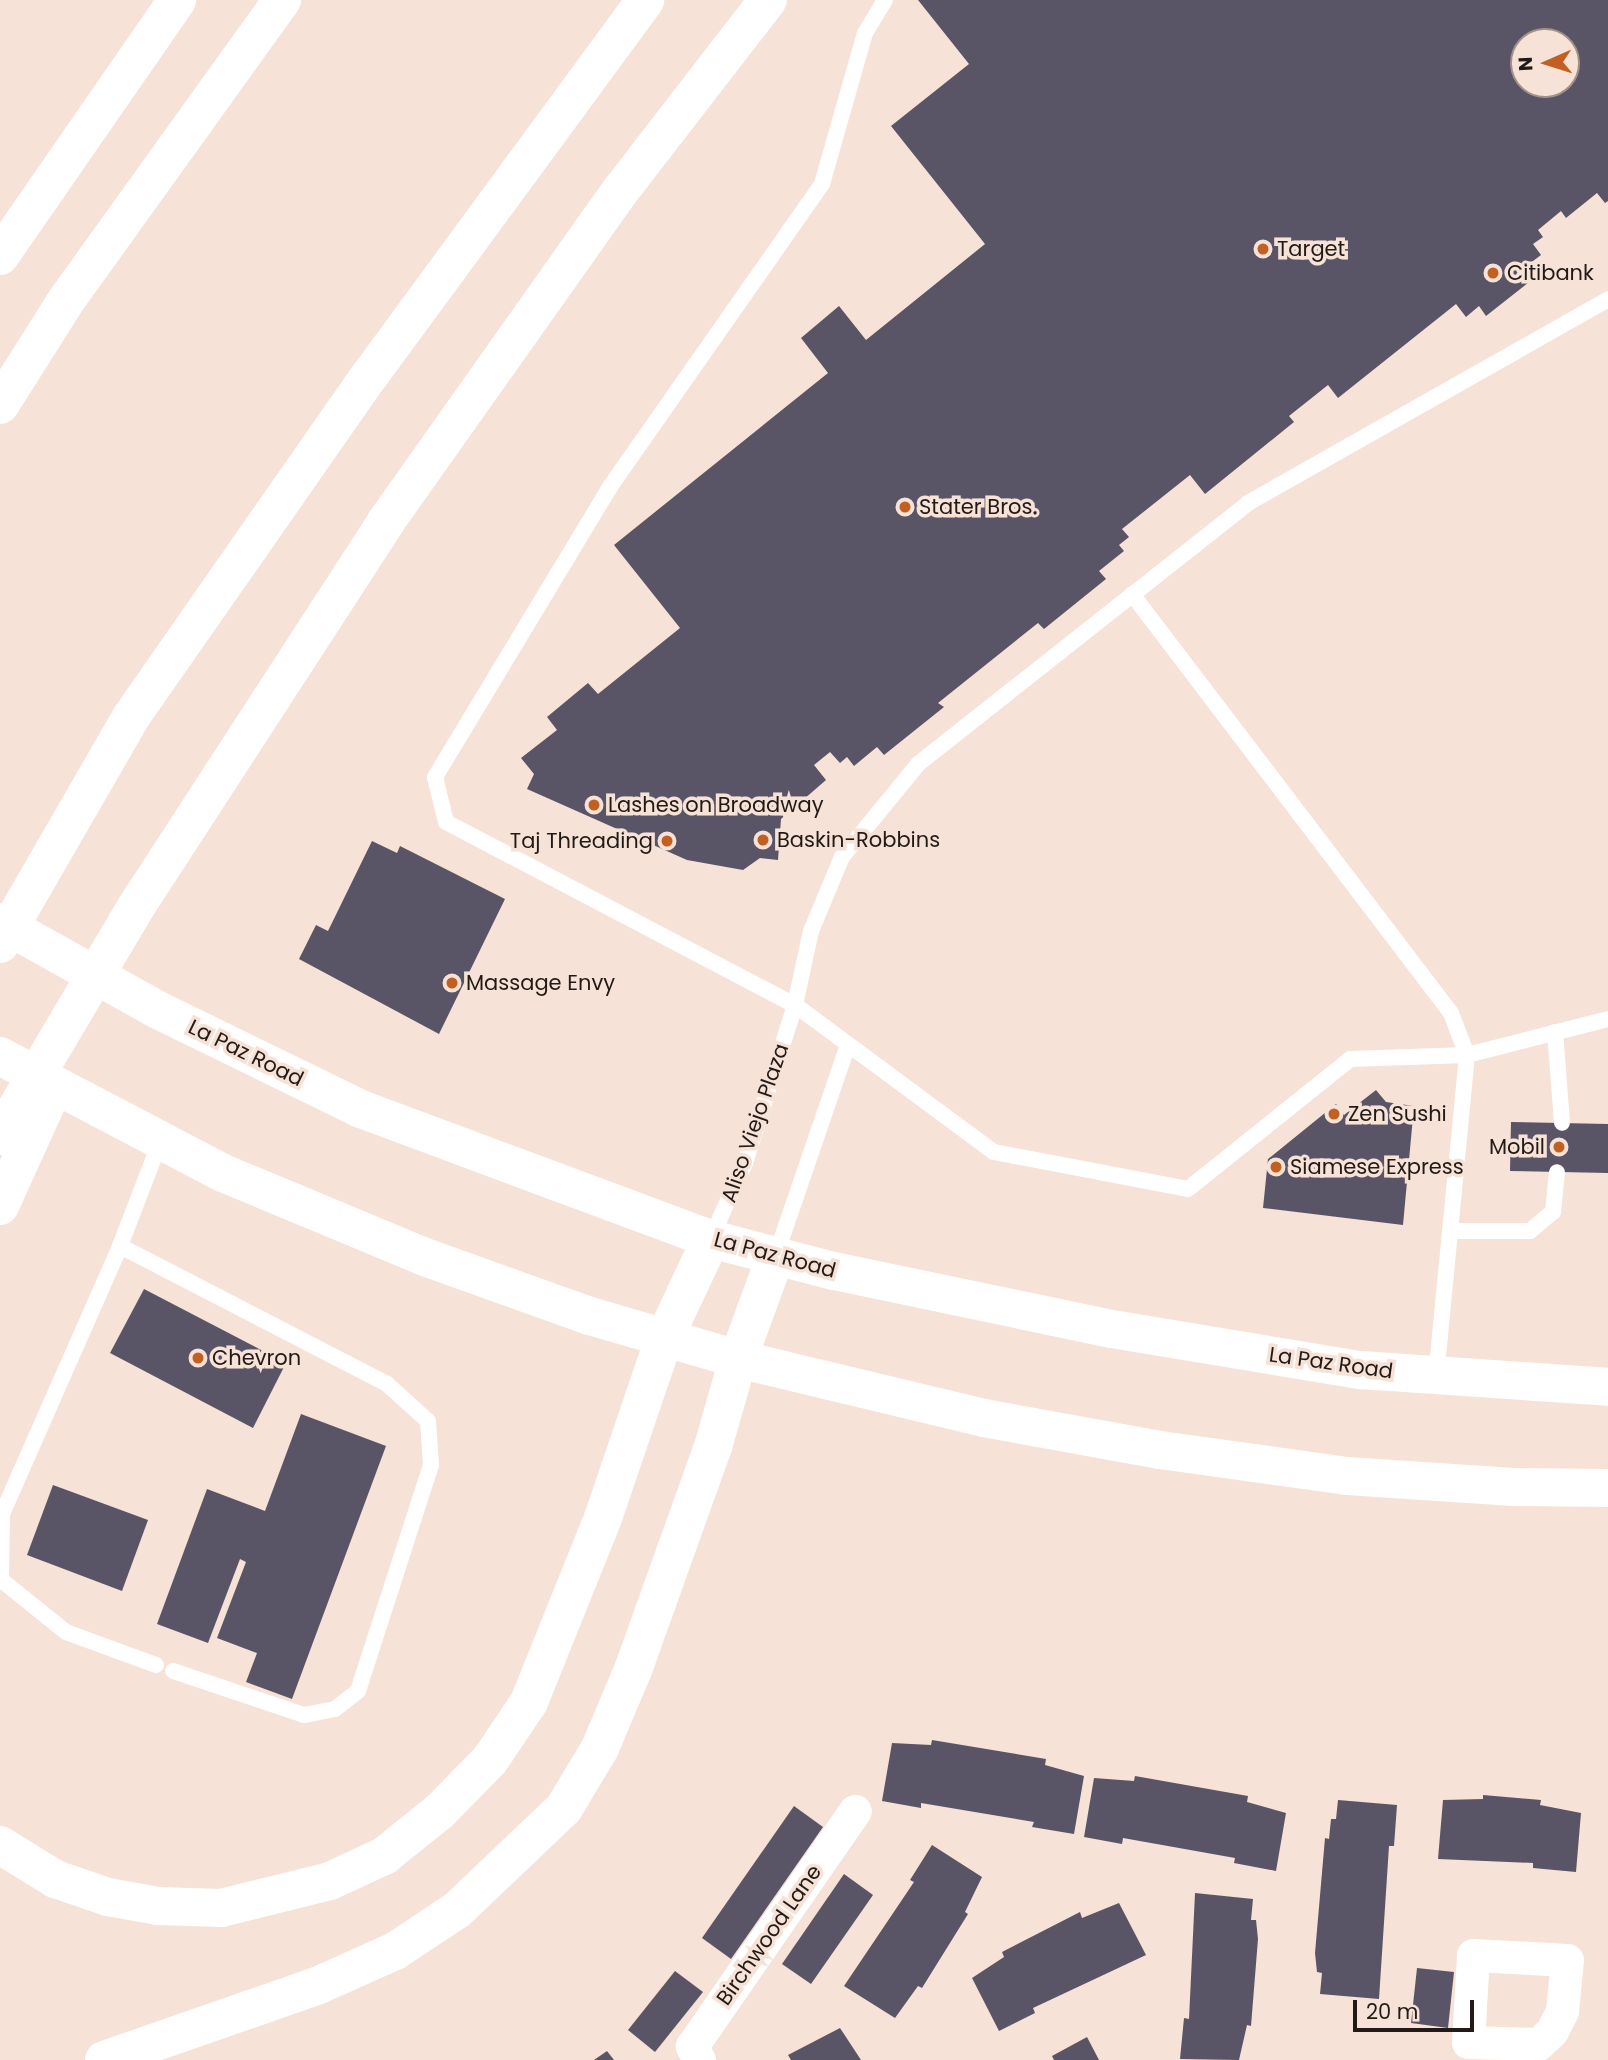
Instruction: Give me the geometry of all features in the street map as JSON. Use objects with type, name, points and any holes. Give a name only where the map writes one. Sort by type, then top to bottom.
[{"type":"main road","points":[[0,256],[177,0]]},
{"type":"main road","points":[[0,405],[65,302],[282,0]]},
{"type":"main road","points":[[0,944],[131,717],[370,375],[645,0]]},
{"type":"main road","points":[[0,1136],[136,907],[385,523],[621,190],[768,0]]},
{"type":"main road","points":[[0,1206],[136,907]]},
{"type":"main road","name":"La Paz Road","points":[[0,922],[158,1010],[361,1109],[711,1239],[1112,1329],[1361,1370],[1608,1387]]},
{"type":"main road","points":[[0,1056],[160,1142],[422,1256],[664,1339],[738,1359],[984,1418],[1160,1450],[1347,1476],[1514,1487],[1608,1488]]},
{"type":"main road","points":[[0,1845],[55,1879],[108,1897],[158,1906],[221,1908],[275,1898],[330,1881],[384,1856],[440,1811],[490,1760],[529,1702],[604,1514],[664,1339],[711,1239]]},
{"type":"main road","points":[[104,2060],[320,1985],[395,1951],[457,1910],[564,1808],[600,1748],[633,1670],[713,1447],[738,1359],[776,1255]]},
{"type":"street","name":"Birchwood Lane","points":[[690,2055],[855,1811]]},
{"type":"lane","points":[[885,0],[865,33],[822,184],[610,487],[436,777],[446,822],[795,1005],[994,1152],[1188,1189],[1349,1059],[1467,1055],[1608,1019]]},
{"type":"lane","name":"Aliso Viejo Plaza","points":[[711,1239],[745,1163],[795,1005],[811,931],[842,857],[871,816],[918,764],[1248,503],[1608,299]]},
{"type":"lane","points":[[1132,594],[1451,1013],[1467,1055],[1436,1376]]},
{"type":"lane","points":[[1555,1032],[1562,1123]]},
{"type":"lane","points":[[776,1255],[848,1045]]},
{"type":"lane","points":[[156,1665],[66,1632],[1,1580],[2,1514],[120,1246],[160,1142]]},
{"type":"lane","points":[[1450,1231],[1530,1231],[1553,1212],[1558,1172]]},
{"type":"lane","points":[[120,1246],[387,1384],[428,1421],[431,1465],[358,1692],[335,1709],[304,1715],[173,1671]]},
{"type":"building","points":[[918,0],[1608,0],[1608,201],[1605,203],[1597,193],[1566,218],[1561,211],[1538,230],[1543,237],[1533,244],[1541,255],[1529,264],[1538,275],[1486,316],[1479,306],[1466,317],[1456,304],[1338,398],[1328,385],[1289,416],[1294,422],[1205,494],[1190,475],[1122,529],[1129,537],[1119,545],[1124,551],[1099,571],[1106,579],[1044,629],[1038,623],[938,703],[944,707],[884,755],[877,747],[854,766],[847,757],[840,763],[830,752],[814,765],[826,780],[781,819],[778,860],[760,858],[743,870],[687,860],[527,789],[534,774],[521,758],[557,730],[547,717],[588,683],[598,694],[680,628],[614,545],[828,373],[801,338],[839,306],[866,340],[985,244],[891,126],[969,64]]},
{"type":"building","points":[[372,841],[397,853],[400,846],[505,899],[439,1034],[299,959],[316,925],[328,931]]},
{"type":"building","points":[[1376,1090],[1386,1102],[1414,1106],[1403,1225],[1263,1208],[1268,1159],[1336,1104],[1344,1115]]},
{"type":"building","name":"Mobil","points":[[1511,1122],[1608,1124],[1608,1173],[1510,1171]]},
{"type":"building","name":"Chevron","points":[[144,1289],[286,1363],[253,1428],[110,1353]]},
{"type":"building","points":[[301,1414],[386,1446],[292,1699],[246,1682],[257,1653],[217,1638],[246,1562],[240,1559],[208,1643],[157,1624],[207,1489],[265,1511]]},
{"type":"building","points":[[53,1485],[148,1520],[122,1591],[27,1555]]},
{"type":"building","points":[[932,1740],[1046,1759],[1045,1765],[1084,1776],[1074,1834],[1032,1827],[1034,1822],[921,1803],[921,1808],[882,1801],[892,1743],[931,1745]]},
{"type":"building","points":[[1135,1776],[1248,1796],[1247,1802],[1286,1813],[1276,1871],[1234,1863],[1235,1858],[1123,1838],[1122,1844],[1084,1837],[1094,1778],[1134,1781]]},
{"type":"building","points":[[1483,1795],[1541,1800],[1540,1805],[1581,1813],[1576,1872],[1533,1868],[1533,1863],[1438,1859],[1443,1800],[1483,1799]]},
{"type":"building","points":[[1338,1800],[1397,1805],[1394,1846],[1389,1846],[1379,1999],[1320,1994],[1322,1973],[1317,1972],[1315,1953],[1325,1838],[1329,1839],[1331,1819],[1336,1819]]},
{"type":"building","points":[[794,1806],[823,1827],[731,1959],[702,1938]]},
{"type":"building","points":[[932,1845],[982,1877],[965,1912],[968,1914],[922,1988],[918,1986],[895,2018],[844,1986],[914,1882],[910,1880]]},
{"type":"building","points":[[844,1874],[873,1895],[811,1984],[782,1964]]},
{"type":"building","points":[[1195,1893],[1253,1899],[1251,1920],[1256,1920],[1258,1939],[1251,2026],[1247,2025],[1239,2060],[1180,2059],[1184,2018],[1189,2019]]},
{"type":"building","points":[[1119,1903],[1146,1955],[1033,2008],[1035,2013],[999,2031],[972,1978],[1004,1957],[1002,1952],[1080,1912],[1082,1918]]},
{"type":"building","points":[[1417,1968],[1454,1972],[1448,2028],[1411,2023]]},
{"type":"building","points":[[675,1971],[703,1992],[655,2052],[628,2030]]},
{"type":"building","points":[[840,2028],[861,2060],[791,2060],[788,2055]]},
{"type":"building","points":[[1087,2037],[1099,2060],[1054,2060],[1052,2056]]},
{"type":"building","points":[[607,2051],[614,2060],[594,2060]]},
{"type":"place","name":"Target","points":[[1263,249]]},
{"type":"place","name":"Citibank","points":[[1493,273]]},
{"type":"place","name":"Stater Bros.","points":[[905,507]]},
{"type":"place","name":"Lashes on Broadway","points":[[594,805]]},
{"type":"place","name":"Baskin-Robbins","points":[[763,840]]},
{"type":"place","name":"Taj Threading","points":[[667,841]]},
{"type":"place","name":"Massage Envy","points":[[452,983]]},
{"type":"place","name":"Zen Sushi","points":[[1334,1114]]},
{"type":"place","name":"Mobil","points":[[1559,1147]]},
{"type":"place","name":"Siamese Express","points":[[1276,1167]]},
{"type":"place","name":"Chevron","points":[[198,1358]]}]
